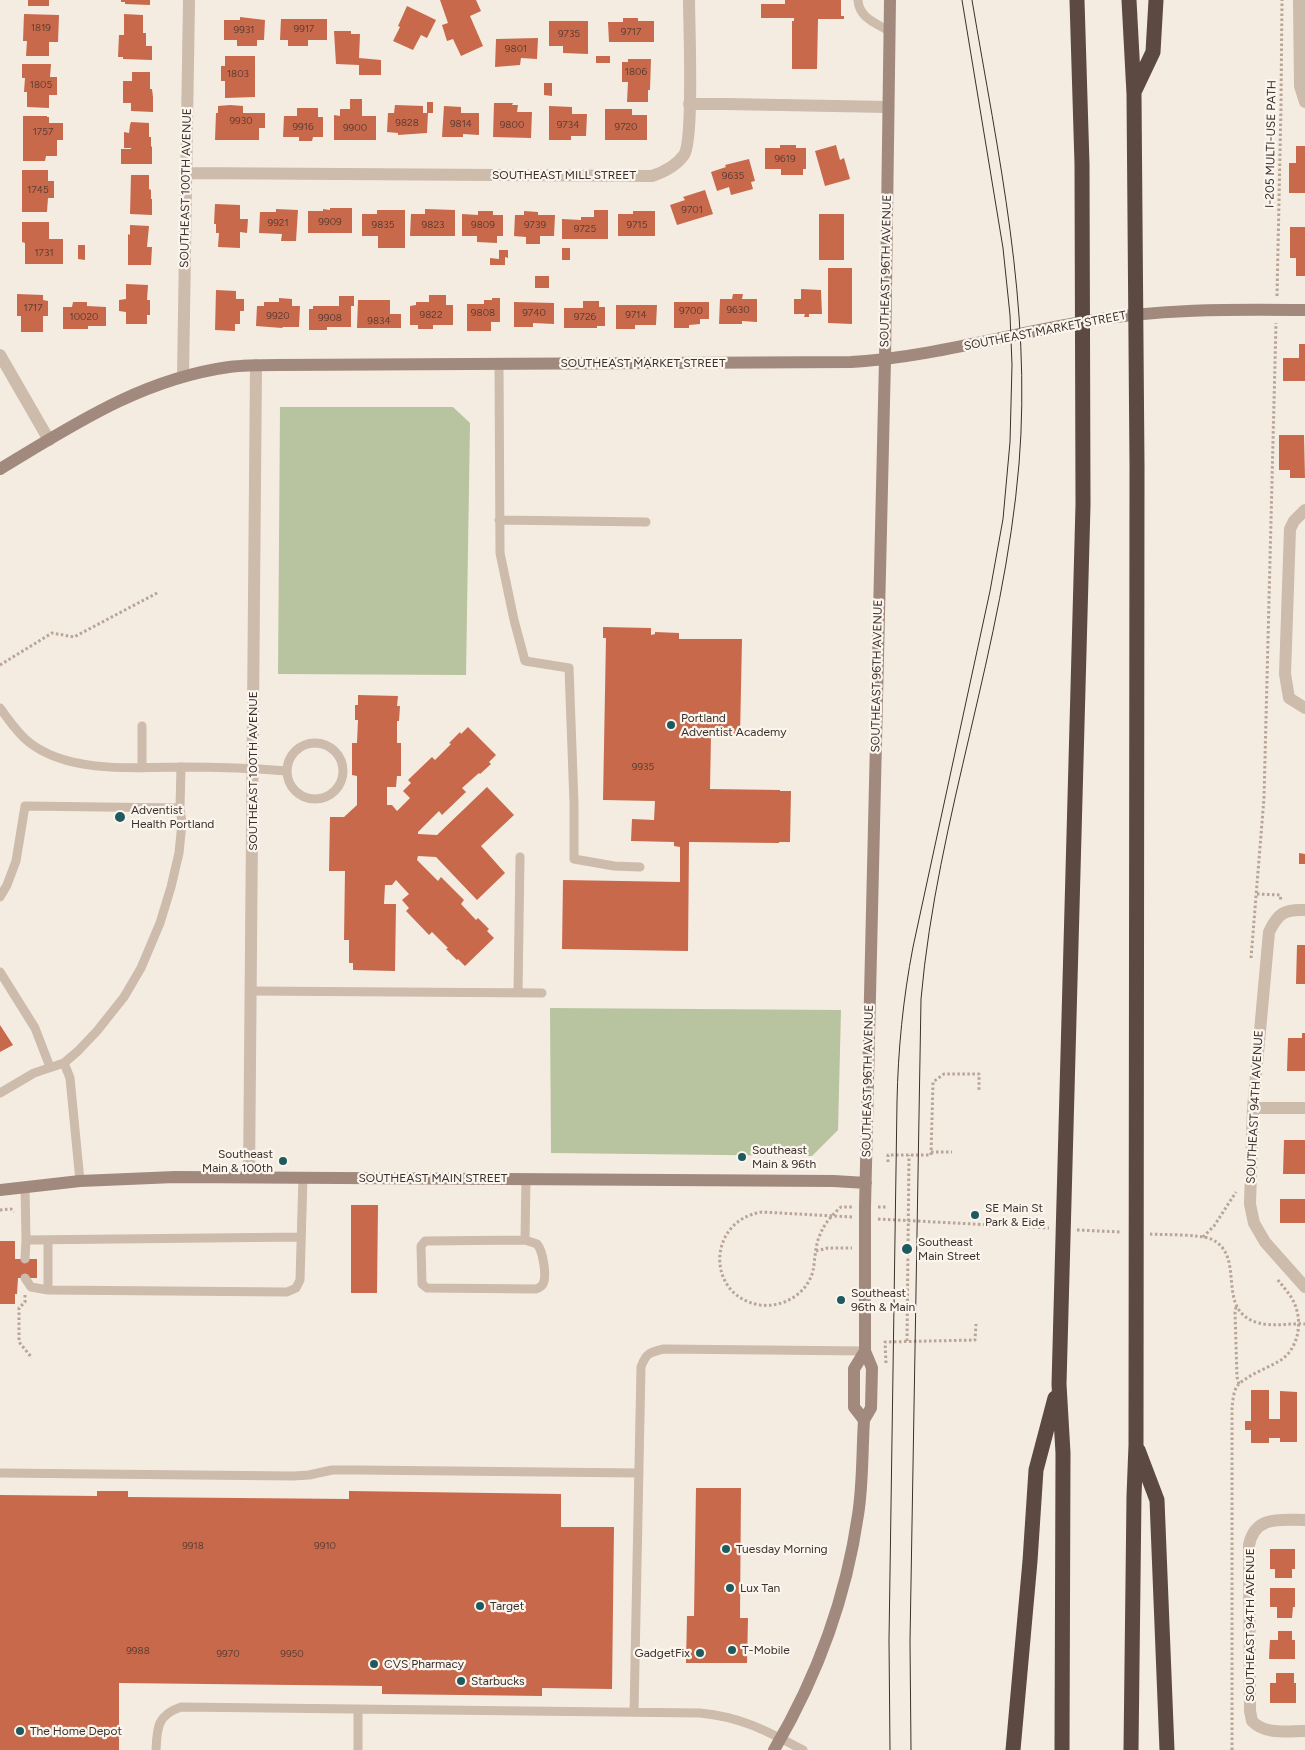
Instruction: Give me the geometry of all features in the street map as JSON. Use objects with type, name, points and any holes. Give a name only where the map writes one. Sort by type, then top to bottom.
[{"type":"highway","points":[[1062,1750],[1063,1453],[1059,1384],[1083,505],[1082,164],[1077,0]]},
{"type":"highway","points":[[1130,0],[1134,94],[1137,468],[1136,1445],[1131,1750]]},
{"type":"highway","points":[[1134,94],[1153,52],[1156,0]]},
{"type":"highway","points":[[1013,1750],[1036,1470],[1059,1384]]},
{"type":"highway","points":[[1136,1445],[1156,1500],[1168,1750]]},
{"type":"street","name":"SOUTHEAST 100TH AVENUE","points":[[184,376],[189,0]]},
{"type":"street","name":"SOUTHEAST MILL STREET","points":[[186,173],[652,176],[667,171],[685,154],[689,130],[689,0]]},
{"type":"street","name":"SOUTHEAST 96TH AVENUE","points":[[774,1750],[798,1707],[821,1657],[836,1614],[850,1560],[858,1514],[864,1420],[871,1408],[872,1368],[865,1351],[865,1248],[885,360],[890,0]]},
{"type":"street","points":[[1300,0],[1300,86],[1304,101]]},
{"type":"street","points":[[689,104],[888,107]]},
{"type":"street","name":"SOUTHEAST MARKET STREET","points":[[0,469],[128,396],[184,376],[230,367],[256,365],[885,360],[920,355],[1114,317],[1167,311],[1217,309],[1305,310]]},
{"type":"street","points":[[0,355],[49,440]]},
{"type":"street","name":"SOUTHEAST 100TH AVENUE","points":[[250,1177],[256,365]]},
{"type":"street","points":[[1305,510],[1294,521],[1290,529],[1286,665],[1288,698],[1305,708]]},
{"type":"street","points":[[1283,913],[1290,910],[1305,910]]},
{"type":"street","name":"SOUTHEAST 94TH AVENUE","points":[[1283,913],[1273,922],[1268,932],[1253,1108],[1250,1204],[1254,1223],[1265,1242],[1305,1287]]},
{"type":"street","points":[[1253,1108],[1305,1108]]},
{"type":"street","name":"SOUTHEAST MAIN STREET","points":[[0,1190],[80,1181],[175,1177],[834,1180],[866,1183]]},
{"type":"street","name":"SOUTHEAST 96TH AVENUE","points":[[864,1420],[854,1407],[854,1369],[865,1351]]},
{"type":"street","name":"SOUTHEAST 94TH AVENUE","points":[[1305,1520],[1275,1520],[1262,1523],[1251,1536],[1249,1545],[1250,1711],[1252,1721],[1256,1726],[1268,1731],[1305,1731]]},
{"type":"lane","points":[[858,0],[858,6],[866,18],[889,31]]},
{"type":"lane","points":[[499,364],[500,553],[525,661],[569,668],[574,859],[614,866],[640,867]]},
{"type":"lane","points":[[499,520],[646,522]]},
{"type":"lane","points":[[0,708],[16,730],[30,744],[50,754],[90,765],[114,768],[254,768],[287,771]]},
{"type":"lane","points":[[142,726],[142,768]]},
{"type":"lane","points":[[313,743],[329,747],[336,752],[343,767],[343,776],[335,790],[321,798],[312,799],[304,797],[291,787],[287,771],[289,761],[294,752],[303,746],[313,743]]},
{"type":"lane","points":[[0,1093],[34,1073],[64,1063],[78,1051],[124,997],[141,968],[172,887],[179,853],[182,822],[180,808],[181,768]]},
{"type":"lane","points":[[0,898],[16,861],[25,806],[180,808]]},
{"type":"lane","points":[[518,992],[520,857]]},
{"type":"lane","points":[[0,972],[35,1028],[50,1068]]},
{"type":"lane","points":[[251,991],[542,993]]},
{"type":"lane","points":[[64,1063],[70,1078],[80,1181]]},
{"type":"lane","points":[[25,1282],[31,1287],[48,1290],[287,1292],[296,1288],[300,1280],[303,1177]]},
{"type":"lane","points":[[525,1240],[526,1179]]},
{"type":"lane","points":[[25,1187],[25,1259]]},
{"type":"lane","points":[[26,1240],[301,1237]]},
{"type":"lane","points":[[48,1240],[48,1290]]},
{"type":"lane","points":[[525,1240],[537,1244],[542,1252],[544,1282],[538,1288],[427,1288],[422,1284],[421,1246],[425,1241],[525,1240]]},
{"type":"lane","points":[[634,1712],[641,1367],[644,1357],[651,1352],[664,1349],[865,1351]]},
{"type":"lane","points":[[0,1473],[293,1476],[332,1470],[358,1470],[639,1473]]},
{"type":"lane","points":[[156,1750],[156,1731],[160,1720],[172,1710],[181,1707],[692,1712],[721,1714],[742,1720],[768,1731],[803,1750]]},
{"type":"lane","points":[[358,1709],[358,1750]]},
{"type":"path","name":"I-205 MULTI-USE PATH","points":[[1277,288],[1282,0]]},
{"type":"path","points":[[0,665],[52,633],[74,637],[159,592]]},
{"type":"path","points":[[1256,894],[1280,895],[1283,913]]},
{"type":"path","points":[[888,1162],[888,1155],[931,1155],[932,1082],[944,1074],[979,1074],[979,1092]]},
{"type":"path","points":[[931,1152],[952,1152]]},
{"type":"path","points":[[906,1341],[909,1155]]},
{"type":"path","points":[[1203,1237],[1214,1226],[1236,1192]]},
{"type":"path","points":[[841,1207],[826,1221],[818,1238],[812,1274],[807,1284],[791,1300],[767,1306],[750,1303],[738,1297],[730,1289],[723,1276],[719,1251],[724,1237],[735,1225],[752,1213],[762,1212],[854,1217]]},
{"type":"path","points":[[874,1218],[1054,1229]]},
{"type":"path","points":[[1074,1230],[1124,1233]]},
{"type":"path","points":[[1144,1234],[1203,1237],[1214,1241],[1227,1255],[1236,1307],[1239,1384]]},
{"type":"path","points":[[816,1252],[828,1248],[865,1248]]},
{"type":"path","points":[[25,1282],[24,1302],[19,1308],[19,1342],[32,1358]]},
{"type":"path","points":[[1236,1307],[1245,1316],[1258,1323],[1305,1324]]},
{"type":"path","points":[[872,1377],[882,1377],[886,1372],[885,1342],[975,1340],[976,1324]]},
{"type":"green space","points":[[280,407],[453,407],[470,423],[466,675],[278,674]]},
{"type":"green space","points":[[550,1008],[841,1010],[838,1130],[812,1156],[551,1153]]},
{"type":"building","points":[[28,0],[49,0],[49,6],[28,6]]},
{"type":"building","points":[[121,0],[150,0],[150,5],[125,4]]},
{"type":"building","points":[[440,0],[476,0],[481,11],[470,16],[483,46],[461,56],[453,39],[447,41],[442,25],[448,23]]},
{"type":"building","points":[[785,0],[841,0],[841,16],[844,16],[844,19],[818,19],[817,69],[792,69],[792,21],[794,21],[794,18],[761,18],[761,4],[785,4]]},
{"type":"building","points":[[407,6],[436,20],[427,38],[421,35],[413,50],[393,41]]},
{"type":"building","points":[[24,14],[59,15],[58,42],[49,42],[49,56],[26,56],[27,41],[23,41]]},
{"type":"building","points":[[124,14],[143,15],[143,33],[146,33],[146,46],[152,46],[152,60],[123,59],[123,57],[118,57],[119,35],[124,35]]},
{"type":"building","points":[[240,17],[265,20],[264,40],[257,40],[257,46],[237,46],[237,40],[224,40],[224,20],[240,20]]},
{"type":"building","points":[[623,18],[638,18],[638,21],[654,21],[654,42],[609,42],[608,22],[623,22]]},
{"type":"building","points":[[281,19],[327,19],[327,40],[308,40],[308,46],[288,46],[288,40],[280,40]]},
{"type":"building","points":[[549,21],[588,21],[588,54],[563,53],[563,46],[549,46]]},
{"type":"building","points":[[334,31],[351,31],[351,34],[360,34],[359,58],[381,60],[381,75],[359,75],[359,65],[336,64]]},
{"type":"building","points":[[538,38],[537,59],[521,58],[520,65],[495,67],[496,39]]},
{"type":"building","points":[[225,56],[255,56],[255,97],[225,98],[225,81],[221,81],[221,66],[225,66]]},
{"type":"building","points":[[596,56],[610,56],[610,63],[596,63]]},
{"type":"building","points":[[628,59],[651,59],[648,102],[627,102],[628,82],[622,82],[622,62],[628,62]]},
{"type":"building","points":[[22,64],[51,64],[50,77],[57,77],[57,95],[49,95],[49,108],[27,107],[27,92],[24,92],[25,78],[22,78]]},
{"type":"building","points":[[132,72],[150,72],[153,112],[131,111],[131,103],[123,103],[123,81],[132,81]]},
{"type":"building","points":[[544,83],[552,83],[552,96],[544,95]]},
{"type":"building","points":[[350,99],[362,99],[362,116],[376,116],[376,140],[334,140],[334,115],[340,116],[340,109],[350,109]]},
{"type":"building","points":[[427,102],[433,102],[433,113],[427,113]]},
{"type":"building","points":[[494,103],[513,103],[512,105],[518,105],[517,112],[532,112],[531,138],[493,137]]},
{"type":"building","points":[[395,105],[423,106],[423,113],[428,113],[427,133],[398,135],[398,133],[387,132],[388,113],[394,113]]},
{"type":"building","points":[[218,106],[243,106],[243,113],[265,113],[265,128],[259,128],[259,140],[215,140]]},
{"type":"building","points":[[444,106],[461,107],[461,113],[479,113],[479,135],[463,134],[463,137],[442,137]]},
{"type":"building","points":[[549,106],[572,107],[572,114],[587,114],[586,136],[571,136],[571,140],[549,140]]},
{"type":"building","points":[[297,108],[318,108],[318,117],[323,117],[323,137],[313,137],[312,141],[299,141],[299,137],[283,137],[284,116],[297,116]]},
{"type":"building","points":[[605,109],[632,109],[632,115],[647,115],[647,140],[605,140]]},
{"type":"building","points":[[23,116],[47,116],[49,117],[49,123],[63,123],[63,140],[57,140],[57,156],[46,156],[45,161],[23,161]]},
{"type":"building","points":[[131,122],[149,123],[152,164],[121,164],[121,149],[131,149],[124,148],[124,132],[129,133]]},
{"type":"building","points":[[780,145],[796,145],[796,148],[806,148],[806,169],[803,169],[803,175],[781,175],[781,169],[765,169],[765,148],[780,148]]},
{"type":"building","points":[[836,145],[840,160],[844,158],[850,179],[825,186],[815,151]]},
{"type":"building","points":[[1296,146],[1305,146],[1305,193],[1289,193],[1289,163],[1296,163]]},
{"type":"building","points":[[749,159],[755,181],[751,182],[753,189],[731,195],[729,187],[717,191],[711,172],[726,167],[725,165]]},
{"type":"building","points":[[22,170],[48,170],[48,181],[54,181],[54,198],[48,198],[47,212],[22,212]]},
{"type":"building","points":[[131,175],[149,175],[152,215],[130,214]]},
{"type":"building","points":[[705,190],[713,214],[677,225],[670,205],[685,200],[683,197]]},
{"type":"building","points":[[215,204],[240,205],[240,219],[248,219],[247,233],[240,232],[240,248],[218,247],[219,233],[216,233],[216,224],[214,224]]},
{"type":"building","points":[[330,208],[352,208],[352,233],[308,233],[308,211],[323,211],[323,209],[330,210]]},
{"type":"building","points":[[276,209],[298,210],[296,241],[281,241],[282,234],[259,233],[260,212],[276,212]]},
{"type":"building","points":[[425,209],[455,210],[455,236],[410,236],[411,214],[425,214]]},
{"type":"building","points":[[377,210],[405,210],[405,248],[378,248],[378,236],[362,236],[362,214],[377,214]]},
{"type":"building","points":[[594,210],[608,210],[608,239],[562,239],[562,219],[581,220],[581,217],[594,217]]},
{"type":"building","points":[[478,211],[493,211],[493,215],[503,215],[503,236],[497,236],[497,243],[477,242],[477,236],[462,236],[462,214],[478,215]]},
{"type":"building","points":[[524,211],[538,212],[538,215],[555,215],[554,236],[540,236],[540,244],[526,244],[526,237],[514,236],[515,215],[524,215]]},
{"type":"building","points":[[633,211],[655,211],[655,236],[618,236],[618,214],[633,214]]},
{"type":"building","points":[[819,214],[844,214],[844,260],[819,260]]},
{"type":"building","points":[[22,222],[49,222],[49,239],[63,239],[63,264],[25,264]]},
{"type":"building","points":[[130,225],[149,226],[147,247],[152,247],[151,265],[128,265],[128,234],[130,235]]},
{"type":"building","points":[[1290,227],[1305,227],[1305,276],[1296,276],[1296,258],[1290,258]]},
{"type":"building","points":[[78,245],[85,245],[85,260],[78,259]]},
{"type":"building","points":[[562,248],[570,248],[570,260],[562,260]]},
{"type":"building","points":[[499,250],[508,250],[508,258],[505,257],[505,265],[490,265],[490,258],[499,259]]},
{"type":"building","points":[[828,268],[852,268],[852,324],[828,323]]},
{"type":"building","points":[[535,276],[549,276],[549,288],[535,288]]},
{"type":"building","points":[[126,284],[148,285],[147,300],[150,300],[150,315],[147,315],[147,324],[126,324],[126,312],[119,311],[119,300],[126,299]]},
{"type":"building","points":[[801,289],[821,290],[822,314],[809,314],[809,317],[804,317],[805,314],[794,314],[794,299],[801,299]]},
{"type":"building","points":[[216,290],[236,291],[236,299],[244,299],[244,311],[240,311],[240,324],[235,324],[235,331],[215,330]]},
{"type":"building","points":[[17,294],[43,295],[43,300],[48,301],[48,316],[43,316],[43,332],[21,332],[21,316],[17,316]]},
{"type":"building","points":[[733,294],[743,294],[742,299],[757,299],[757,322],[742,321],[742,324],[719,324],[720,299],[732,299]]},
{"type":"building","points":[[429,295],[446,295],[446,305],[453,305],[453,325],[433,325],[433,329],[418,329],[418,325],[410,325],[410,306],[416,305],[416,302],[429,302]]},
{"type":"building","points":[[339,296],[354,296],[354,306],[351,306],[351,327],[327,327],[327,330],[309,330],[309,309],[313,309],[313,306],[339,306]]},
{"type":"building","points":[[279,298],[292,299],[292,306],[300,306],[299,327],[256,326],[257,306],[264,306],[264,302],[279,302]]},
{"type":"building","points":[[492,298],[500,298],[500,322],[491,322],[491,331],[467,331],[467,304],[484,304],[484,300],[492,300]]},
{"type":"building","points":[[358,300],[390,300],[390,314],[401,314],[401,328],[357,328]]},
{"type":"building","points":[[583,301],[599,301],[599,307],[605,307],[605,326],[597,326],[597,328],[564,328],[564,308],[583,308]]},
{"type":"building","points":[[73,302],[87,302],[87,306],[106,307],[106,326],[88,326],[88,329],[63,329],[63,307],[72,307]]},
{"type":"building","points":[[514,302],[554,303],[554,324],[533,323],[533,327],[514,327]]},
{"type":"building","points":[[674,302],[709,302],[709,319],[700,319],[700,324],[689,325],[689,328],[674,328]]},
{"type":"building","points":[[616,305],[657,305],[656,325],[635,325],[635,329],[616,329]]},
{"type":"building","points":[[1299,344],[1305,344],[1305,381],[1283,381],[1283,358],[1299,358]]},
{"type":"building","points":[[1279,435],[1304,435],[1305,478],[1290,478],[1290,470],[1279,470]]},
{"type":"building","points":[[603,627],[651,628],[651,635],[655,634],[655,632],[679,633],[679,639],[742,639],[740,736],[711,735],[710,789],[791,791],[790,842],[689,842],[688,951],[562,949],[563,880],[680,882],[680,847],[674,846],[674,842],[631,841],[632,819],[654,820],[655,801],[603,800],[606,638],[603,638]]},
{"type":"building","points":[[358,695],[398,696],[397,706],[400,706],[399,721],[397,721],[397,743],[401,743],[401,776],[397,776],[396,787],[387,787],[387,805],[392,805],[397,811],[410,798],[403,791],[411,783],[408,780],[432,757],[435,760],[460,732],[461,734],[468,727],[496,755],[489,762],[491,764],[462,788],[466,792],[442,815],[439,811],[418,832],[418,834],[437,835],[487,787],[514,815],[481,846],[505,873],[477,900],[436,857],[418,856],[417,860],[438,881],[441,877],[464,900],[461,904],[476,920],[478,918],[489,929],[487,931],[494,938],[465,966],[446,949],[448,948],[432,932],[429,935],[406,911],[409,908],[402,900],[409,894],[396,880],[392,885],[385,885],[384,904],[396,904],[395,971],[353,970],[353,963],[349,963],[349,940],[344,940],[345,871],[329,871],[330,817],[344,817],[357,805],[357,776],[352,775],[352,743],[357,743],[358,720],[355,720],[355,705],[358,705]]},
{"type":"building","points":[[1299,853],[1305,854],[1305,864],[1299,864]]},
{"type":"building","points":[[1297,945],[1305,945],[1305,984],[1296,984]]},
{"type":"building","points":[[0,1025],[13,1045],[0,1052]]},
{"type":"building","points":[[1302,1033],[1305,1033],[1305,1071],[1287,1071],[1288,1038],[1302,1038]]},
{"type":"building","points":[[1284,1140],[1305,1140],[1305,1174],[1283,1174]]},
{"type":"building","points":[[1280,1199],[1305,1199],[1305,1223],[1280,1223]]},
{"type":"building","points":[[351,1205],[378,1205],[377,1293],[351,1293]]},
{"type":"building","points":[[0,1241],[15,1241],[15,1259],[37,1259],[37,1278],[18,1278],[15,1304],[0,1304]]},
{"type":"building","points":[[1251,1390],[1269,1390],[1269,1419],[1280,1419],[1280,1391],[1297,1392],[1297,1442],[1280,1442],[1280,1438],[1269,1438],[1269,1443],[1251,1443],[1251,1430],[1245,1430],[1245,1421],[1251,1421]]},
{"type":"building","points":[[696,1488],[741,1488],[740,1618],[748,1618],[747,1663],[686,1663],[687,1616],[694,1616]]},
{"type":"building","points":[[97,1491],[128,1491],[128,1497],[349,1499],[349,1491],[561,1494],[561,1527],[614,1527],[612,1689],[542,1688],[542,1696],[382,1694],[382,1686],[119,1683],[119,1750],[0,1750],[0,1495],[97,1496]]},
{"type":"building","points":[[1270,1549],[1295,1549],[1295,1569],[1292,1569],[1292,1578],[1275,1578],[1275,1569],[1270,1569]]},
{"type":"building","points":[[1270,1588],[1295,1588],[1295,1607],[1293,1607],[1292,1618],[1277,1618],[1277,1607],[1270,1607]]},
{"type":"building","points":[[1278,1631],[1292,1631],[1292,1640],[1295,1640],[1295,1659],[1269,1659],[1270,1640],[1278,1640]]},
{"type":"building","points":[[1276,1673],[1294,1673],[1296,1703],[1270,1703],[1270,1683],[1276,1683]]},
{"type":"tram line","points":[[890,1750],[889,1640],[897,1102],[902,1025],[913,947],[990,591],[1003,519],[1010,442],[1012,365],[1010,315],[1003,248],[962,0]]},
{"type":"tram line","points":[[911,1750],[910,1641],[921,999],[929,931],[941,864],[1000,598],[1011,532],[1019,464],[1022,405],[1021,346],[1010,230],[972,0]]},
{"type":"place","name":"Portland Adventist Academy","points":[[671,725]]},
{"type":"place","name":"Adventist Health Portland","points":[[120,817]]},
{"type":"place","name":"Southeast Main & 96th","points":[[742,1157]]},
{"type":"place","name":"Southeast Main & 100th","points":[[283,1161]]},
{"type":"place","name":"SE Main St Park & Eide","points":[[975,1215]]},
{"type":"place","name":"Southeast Main Street","points":[[907,1249]]},
{"type":"place","name":"Southeast 96th & Main","points":[[841,1300]]},
{"type":"place","name":"Tuesday Morning","points":[[726,1549]]},
{"type":"place","name":"Lux Tan","points":[[730,1588]]},
{"type":"place","name":"Target","points":[[480,1606]]},
{"type":"place","name":"T-Mobile","points":[[732,1650]]},
{"type":"place","name":"GadgetFix","points":[[700,1653]]},
{"type":"place","name":"CVS Pharmacy","points":[[374,1664]]},
{"type":"place","name":"Starbucks","points":[[461,1681]]},
{"type":"place","name":"The Home Depot","points":[[20,1731]]}]
